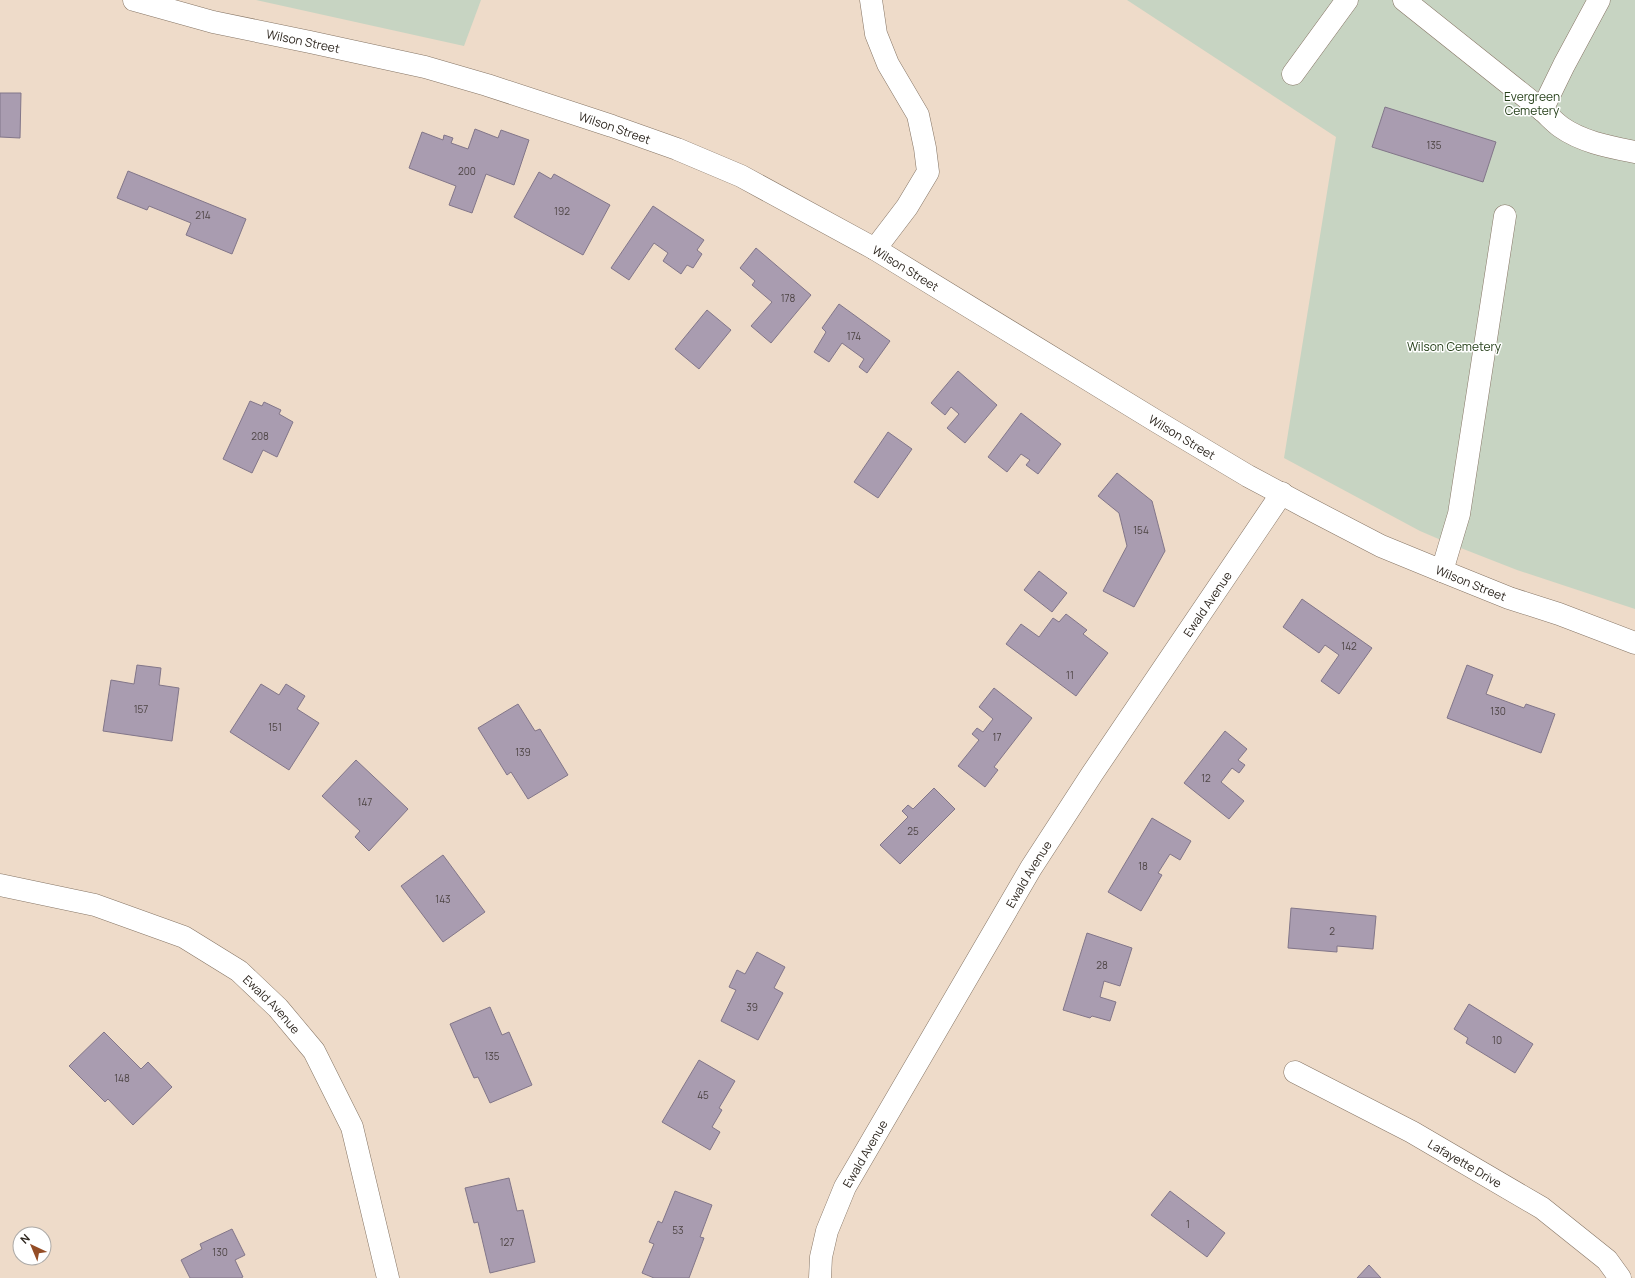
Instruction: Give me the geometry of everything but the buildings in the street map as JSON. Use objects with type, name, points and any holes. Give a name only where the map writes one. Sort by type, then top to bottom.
[{"type":"street","name":"Wilson Street","points":[[134,0],[213,22],[425,68],[487,85],[677,149],[741,176],[875,249],[1169,429],[1248,476],[1306,507],[1381,546],[1509,598],[1559,614],[1635,643]]},
{"type":"street","points":[[871,0],[876,34],[888,64],[918,114],[928,172],[907,207],[875,249]]},
{"type":"street","points":[[1293,74],[1347,0]]},
{"type":"street","points":[[1404,0],[1561,126],[1582,138],[1604,146],[1635,152]]},
{"type":"street","points":[[1542,110],[1599,0]]},
{"type":"street","points":[[1442,571],[1458,514],[1505,216]]},
{"type":"street","name":"Ewald Avenue","points":[[820,1278],[821,1257],[827,1231],[845,1187],[1031,868],[1092,774],[1282,493]]},
{"type":"street","name":"Ewald Avenue","points":[[0,885],[95,905],[184,937],[239,971],[278,1008],[314,1051],[352,1127],[388,1278]]},
{"type":"street","name":"Lafayette Drive","points":[[1294,1072],[1412,1132],[1542,1208],[1607,1260],[1620,1278]]},
{"type":"green space","points":[[256,0],[481,0],[464,46]]},
{"type":"green space","points":[[1127,0],[1635,0],[1635,609],[1517,570],[1420,531],[1284,458],[1336,137]]},
{"type":"park label","name":"Evergreen Cemetery","points":[[1532,103]]},
{"type":"park label","name":"Wilson Cemetery","points":[[1454,346]]}]
